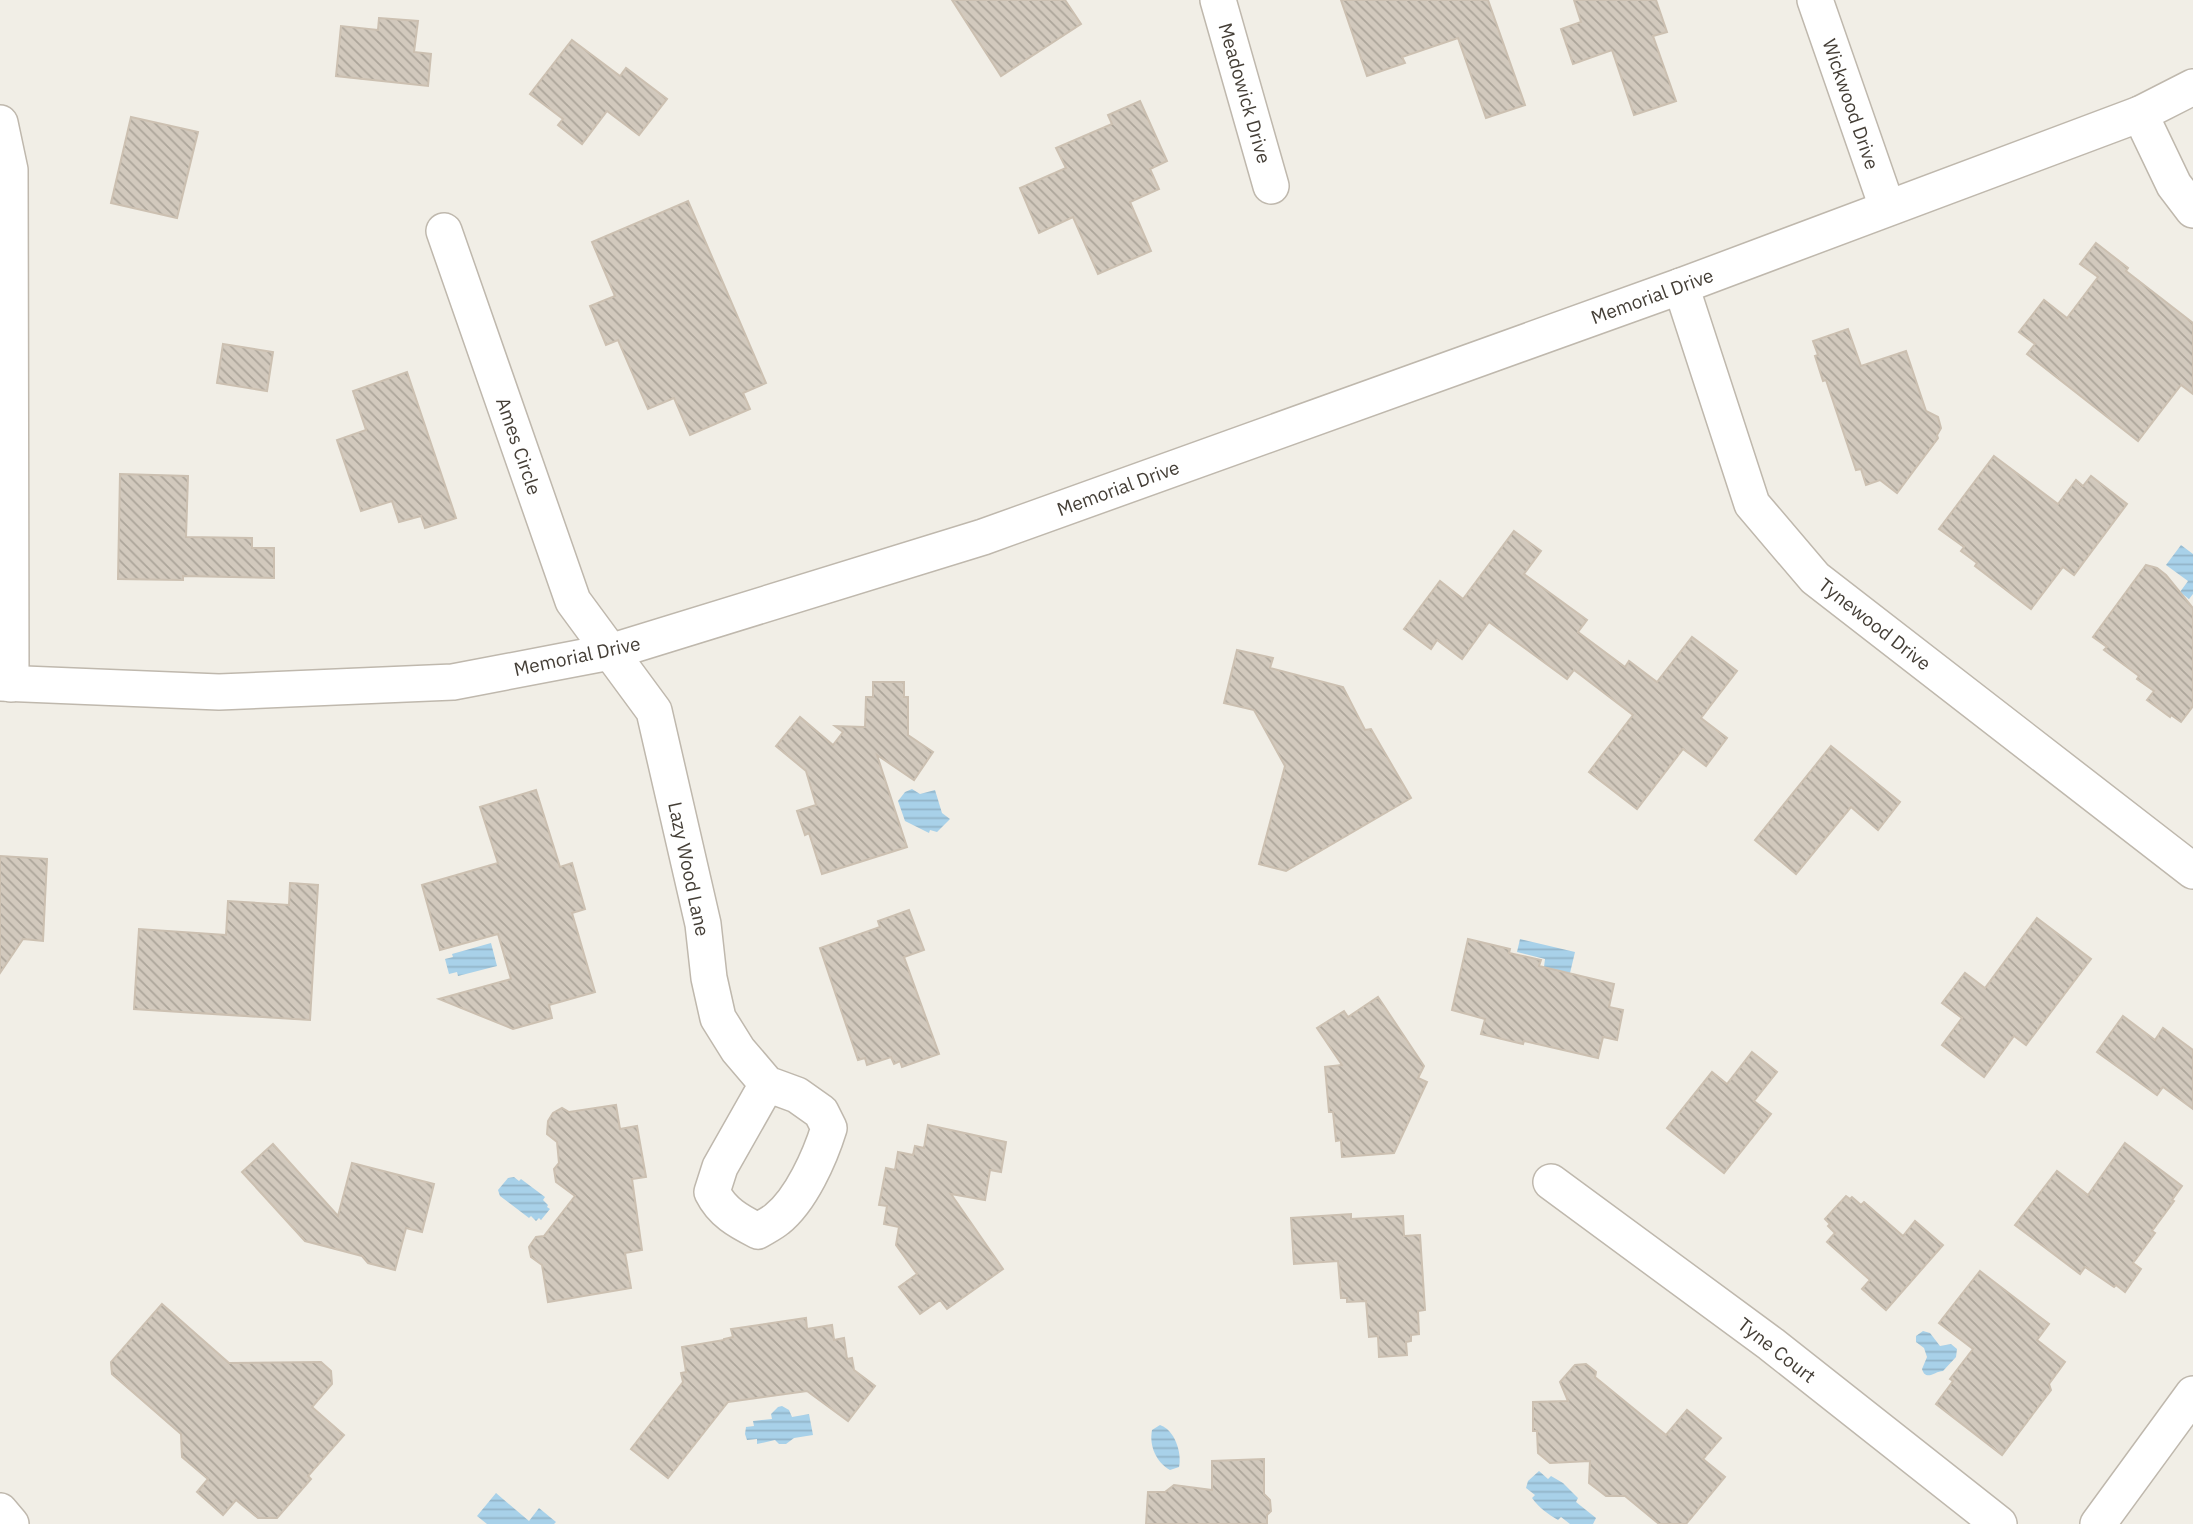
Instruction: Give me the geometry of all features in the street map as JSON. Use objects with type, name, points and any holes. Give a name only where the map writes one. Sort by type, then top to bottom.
[{"type":"street","name":"Meadowick Drive","points":[[1218,0],[1271,186]]},
{"type":"street","name":"Wickwood Drive","points":[[1815,0],[1887,207]]},
{"type":"street","name":"Memorial Drive","points":[[6,684],[219,692],[453,682],[610,652],[983,537],[1681,286],[2140,114],[2193,87]]},
{"type":"street","points":[[2140,114],[2174,185],[2193,210]]},
{"type":"street","points":[[0,123],[10,170],[6,684]]},
{"type":"street","name":"Ames Circle","points":[[444,231],[573,601],[610,652]]},
{"type":"street","name":"Tynewood Drive","points":[[1681,286],[1752,503],[1815,578],[2193,871]]},
{"type":"street","name":"Lazy Wood Lane","points":[[610,652],[654,712],[703,923],[709,978],[718,1018],[738,1050],[767,1084]]},
{"type":"street","name":"Tyne Court","points":[[1551,1182],[1771,1344],[1998,1524]]},
{"type":"street","points":[[2098,1524],[2193,1394]]},
{"type":"street","points":[[0,1511],[11,1524]]},
{"type":"water","points":[[2181,545],[2193,554],[2193,594],[2189,599],[2180,592],[2188,581],[2166,565]]},
{"type":"water","points":[[912,789],[920,794],[935,790],[942,813],[950,819],[937,832],[930,830],[929,833],[905,821],[898,801],[905,792]]},
{"type":"water","points":[[1520,939],[1575,952],[1570,973],[1544,967],[1545,959],[1517,952]]},
{"type":"water","points":[[491,943],[497,966],[458,976],[457,972],[449,974],[445,959],[453,957],[452,954]]},
{"type":"water","points":[[514,1177],[519,1181],[521,1179],[545,1197],[543,1200],[550,1209],[541,1220],[539,1218],[536,1221],[531,1216],[529,1218],[500,1196],[498,1190],[508,1178]]},
{"type":"water","points":[[1923,1331],[1930,1333],[1940,1346],[1951,1344],[1957,1349],[1956,1357],[1943,1371],[1926,1375],[1922,1369],[1927,1357],[1924,1348],[1916,1342],[1916,1336]]},
{"type":"water","points":[[782,1406],[789,1410],[792,1417],[809,1414],[813,1435],[794,1438],[786,1444],[779,1444],[775,1440],[757,1444],[757,1439],[747,1440],[746,1427],[754,1426],[753,1421],[772,1419],[771,1414]]},
{"type":"water","points":[[1160,1425],[1170,1432],[1179,1455],[1179,1467],[1170,1470],[1161,1463],[1152,1442],[1152,1430]]},
{"type":"water","points":[[1539,1471],[1548,1479],[1551,1476],[1563,1483],[1578,1498],[1576,1502],[1596,1518],[1593,1524],[1570,1524],[1561,1517],[1558,1520],[1538,1505],[1532,1498],[1535,1495],[1526,1488],[1528,1481]]},
{"type":"water","points":[[496,1493],[529,1521],[539,1508],[556,1522],[487,1524],[477,1516]]},
{"type":"building","points":[[952,0],[1065,0],[1081,24],[1001,76]]},
{"type":"building","points":[[1341,0],[1488,0],[1525,105],[1486,118],[1458,38],[1402,57],[1405,63],[1367,76]]},
{"type":"building","points":[[1574,0],[1656,0],[1667,32],[1653,36],[1676,101],[1634,115],[1612,50],[1573,64],[1561,29],[1581,22]]},
{"type":"building","points":[[379,18],[418,21],[414,52],[431,54],[428,86],[336,76],[341,26],[378,30]]},
{"type":"building","points":[[572,40],[620,76],[626,68],[667,99],[639,135],[607,111],[582,144],[558,125],[563,119],[530,94]]},
{"type":"building","points":[[1140,101],[1167,161],[1150,169],[1159,189],[1130,202],[1151,251],[1098,274],[1073,217],[1039,233],[1020,188],[1066,168],[1056,148],[1112,124],[1108,115]]},
{"type":"building","points":[[131,117],[198,132],[177,218],[111,203]]},
{"type":"building","points":[[688,201],[766,383],[743,393],[750,409],[690,435],[674,398],[648,409],[618,340],[606,345],[590,306],[615,296],[592,242]]},
{"type":"building","points":[[2096,243],[2128,268],[2126,271],[2193,323],[2193,394],[2181,385],[2138,441],[2027,354],[2035,344],[2019,332],[2044,300],[2067,318],[2098,277],[2080,264]]},
{"type":"building","points":[[1848,329],[1861,366],[1906,351],[1926,411],[1938,417],[1941,428],[1938,438],[1897,493],[1880,480],[1866,485],[1861,469],[1856,470],[1826,380],[1823,381],[1815,356],[1818,355],[1813,341]]},
{"type":"building","points":[[223,344],[273,352],[267,391],[217,383]]},
{"type":"building","points":[[407,372],[456,518],[425,528],[421,516],[399,522],[392,501],[361,511],[337,440],[366,430],[353,391]]},
{"type":"building","points":[[1994,456],[2058,504],[2076,480],[2083,486],[2091,476],[2127,504],[2074,575],[2063,567],[2031,609],[1975,566],[1977,563],[1961,551],[1964,547],[1939,529]]},
{"type":"building","points":[[120,474],[188,476],[186,537],[252,538],[252,548],[274,548],[274,578],[183,576],[183,580],[118,579]]},
{"type":"building","points":[[1514,531],[1541,551],[1524,574],[1587,620],[1578,632],[1625,667],[1629,661],[1657,682],[1692,637],[1737,671],[1701,718],[1727,738],[1706,766],[1683,749],[1637,809],[1589,772],[1633,715],[1574,670],[1567,679],[1489,622],[1462,659],[1437,640],[1431,649],[1404,629],[1440,581],[1463,599]]},
{"type":"building","points":[[2146,565],[2157,568],[2166,575],[2193,608],[2193,706],[2181,722],[2147,700],[2154,691],[2104,650],[2107,647],[2093,637]]},
{"type":"building","points":[[1237,650],[1273,658],[1270,668],[1343,687],[1365,730],[1371,729],[1411,798],[1286,871],[1259,864],[1285,766],[1254,710],[1224,703]]},
{"type":"building","points":[[873,682],[904,682],[904,697],[908,697],[908,735],[933,752],[914,780],[877,755],[907,847],[822,874],[809,833],[805,835],[797,811],[816,805],[806,771],[776,746],[800,717],[833,745],[843,732],[835,726],[865,727],[866,697],[873,697]]},
{"type":"building","points":[[1831,746],[1900,802],[1878,830],[1851,807],[1796,874],[1755,840]]},
{"type":"building","points":[[536,790],[560,867],[572,863],[585,909],[572,913],[595,992],[549,1005],[552,1018],[513,1029],[439,999],[511,979],[498,934],[440,950],[422,885],[498,863],[480,807]]},
{"type":"building","points":[[0,856],[47,859],[43,941],[23,939],[0,973]]},
{"type":"building","points":[[290,883],[318,885],[310,1020],[134,1009],[139,929],[226,935],[228,901],[289,905]]},
{"type":"building","points":[[909,910],[924,950],[904,957],[939,1054],[902,1067],[900,1061],[894,1064],[891,1057],[867,1065],[865,1058],[858,1060],[820,948],[880,927],[878,921]]},
{"type":"building","points":[[2037,918],[2091,959],[2026,1045],[2014,1036],[1984,1077],[1942,1045],[1962,1018],[1942,1003],[1965,973],[1985,988]]},
{"type":"building","points":[[1468,939],[1510,949],[1509,953],[1541,960],[1539,966],[1614,984],[1609,1007],[1623,1010],[1617,1040],[1603,1037],[1598,1058],[1481,1034],[1485,1019],[1452,1010]]},
{"type":"building","points":[[1378,997],[1424,1066],[1418,1078],[1427,1082],[1394,1153],[1342,1157],[1341,1140],[1336,1141],[1333,1112],[1329,1112],[1325,1067],[1342,1065],[1317,1028],[1344,1011],[1348,1017]]},
{"type":"building","points":[[2123,1016],[2155,1040],[2163,1028],[2193,1050],[2193,1109],[2163,1087],[2157,1095],[2097,1052]]},
{"type":"building","points":[[1752,1052],[1777,1072],[1754,1101],[1771,1114],[1724,1173],[1667,1128],[1712,1072],[1727,1084]]},
{"type":"building","points":[[616,1105],[620,1129],[637,1126],[646,1177],[632,1179],[642,1250],[625,1253],[631,1288],[548,1302],[542,1265],[531,1257],[529,1247],[536,1237],[544,1236],[575,1196],[556,1182],[554,1169],[559,1163],[557,1142],[547,1134],[548,1121],[553,1113],[562,1108],[569,1112]]},
{"type":"building","points":[[928,1125],[1006,1142],[1001,1172],[990,1170],[985,1200],[951,1194],[1003,1269],[947,1309],[940,1300],[920,1314],[899,1287],[917,1274],[896,1245],[899,1227],[884,1224],[887,1206],[879,1205],[886,1168],[895,1170],[898,1152],[913,1155],[915,1146],[924,1148]]},
{"type":"building","points":[[2125,1143],[2182,1186],[2152,1231],[2155,1233],[2133,1263],[2141,1269],[2125,1292],[2085,1267],[2080,1274],[2015,1225],[2057,1171],[2088,1195]]},
{"type":"building","points":[[273,1144],[338,1216],[352,1163],[434,1184],[422,1232],[406,1228],[395,1270],[368,1263],[362,1256],[305,1241],[242,1172]]},
{"type":"building","points":[[1846,1196],[1850,1199],[1852,1197],[1861,1205],[1864,1202],[1903,1236],[1915,1221],[1943,1245],[1886,1310],[1862,1289],[1870,1280],[1827,1242],[1835,1233],[1825,1219]]},
{"type":"building","points":[[1351,1214],[1351,1219],[1403,1216],[1404,1236],[1420,1235],[1425,1310],[1418,1311],[1419,1334],[1411,1335],[1411,1341],[1406,1342],[1407,1355],[1379,1357],[1378,1336],[1369,1337],[1366,1301],[1347,1302],[1347,1298],[1341,1298],[1338,1261],[1294,1264],[1291,1218]]},
{"type":"building","points":[[1980,1271],[2049,1324],[2037,1340],[2065,1362],[2049,1384],[2051,1390],[2002,1455],[1936,1404],[1953,1381],[1950,1379],[1973,1349],[1939,1323]]},
{"type":"building","points":[[162,1304],[229,1363],[321,1362],[331,1371],[332,1384],[312,1407],[344,1435],[308,1476],[311,1479],[277,1518],[258,1518],[236,1500],[223,1515],[197,1492],[208,1479],[182,1457],[181,1434],[112,1374],[111,1362]]},
{"type":"building","points":[[806,1318],[807,1329],[832,1325],[834,1340],[844,1338],[847,1359],[852,1358],[854,1370],[875,1386],[848,1421],[807,1391],[728,1402],[668,1478],[631,1449],[683,1382],[681,1373],[686,1372],[682,1347],[733,1337],[731,1329]]},
{"type":"building","points":[[1586,1364],[1596,1372],[1595,1377],[1666,1435],[1687,1410],[1721,1438],[1703,1459],[1725,1477],[1686,1524],[1659,1524],[1625,1496],[1606,1496],[1589,1483],[1590,1461],[1550,1463],[1538,1453],[1537,1431],[1533,1431],[1533,1402],[1568,1401],[1560,1382],[1575,1365]]},
{"type":"building","points":[[1264,1459],[1264,1494],[1270,1500],[1271,1511],[1267,1515],[1267,1524],[1146,1524],[1148,1492],[1165,1492],[1174,1485],[1212,1490],[1212,1461]]}]
